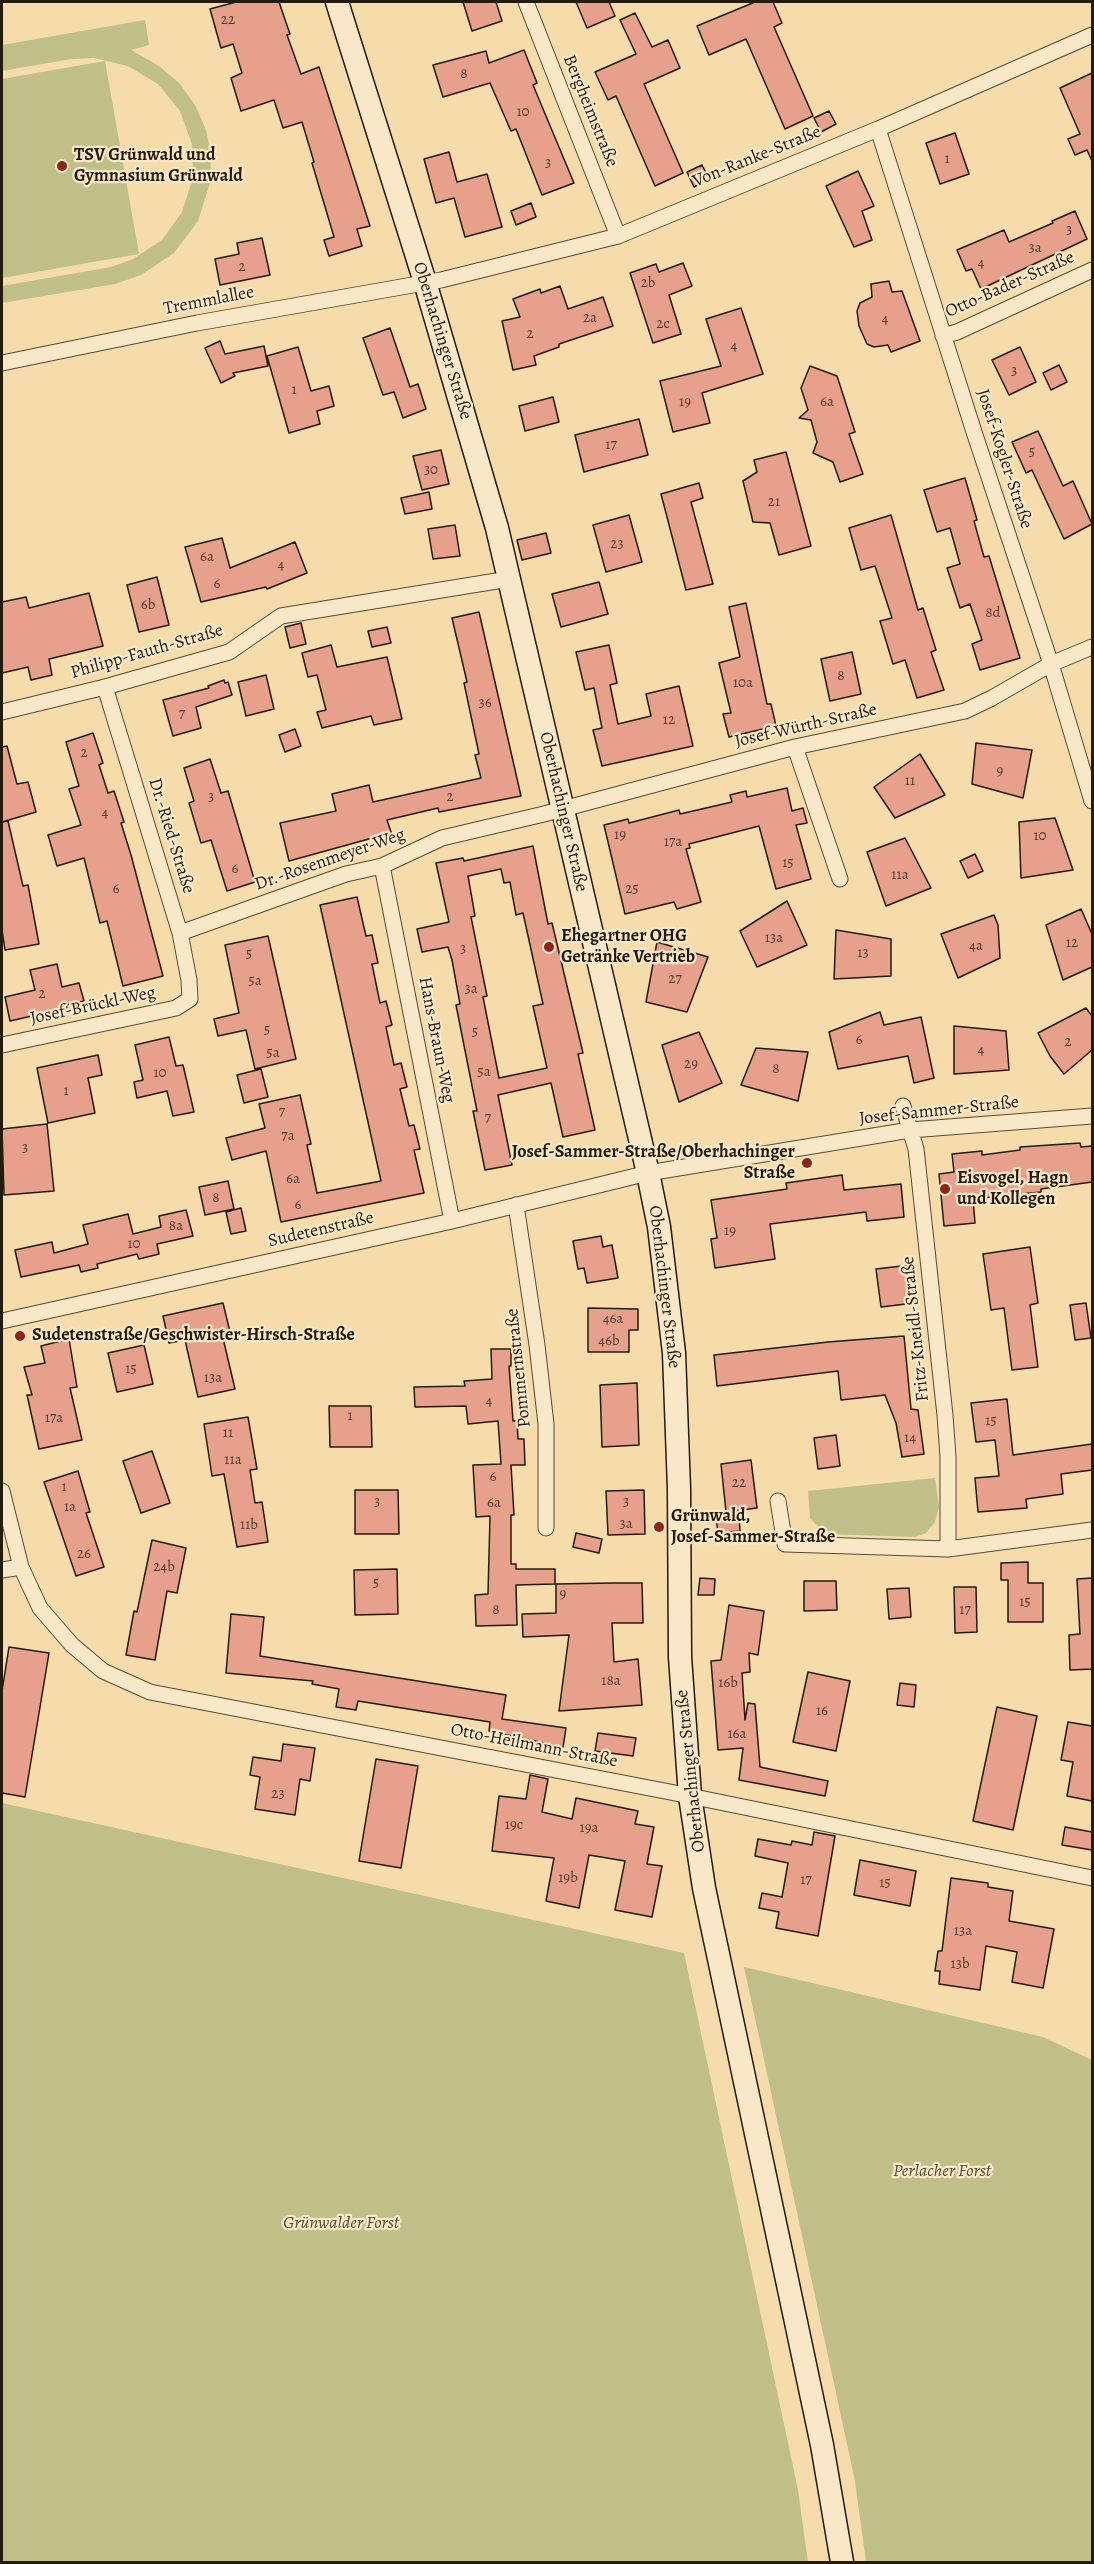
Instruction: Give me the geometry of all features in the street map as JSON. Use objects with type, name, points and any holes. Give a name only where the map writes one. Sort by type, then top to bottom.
[{"type":"main road","name":"Oberhachinger Straße","points":[[337,2],[425,282],[497,528],[648,1173],[658,1227],[674,1353],[680,1657],[690,1796],[707,1899],[822,2445],[842,2562]]},
{"type":"street","name":"Bergheimstraße","points":[[526,2],[618,236]]},
{"type":"street","name":"Von-Ranke-Straße","points":[[425,282],[618,236],[878,129],[1092,35]]},
{"type":"street","name":"Josef-Kogler-Straße","points":[[878,129],[943,336],[1051,664],[1092,801]]},
{"type":"street","name":"Otto-Bader-Straße","points":[[943,336],[957,332],[1092,270]]},
{"type":"street","name":"Tremmlallee","points":[[2,363],[197,323],[425,282]]},
{"type":"street","name":"Philipp-Fauth-Straße","points":[[2,712],[105,687],[229,651],[281,616],[509,579]]},
{"type":"street","name":"Josef-Würth-Straße","points":[[562,808],[795,747],[965,711],[1051,664],[1092,647]]},
{"type":"street","name":"Dr.-Ried-Straße","points":[[105,687],[180,933],[189,980],[190,999]]},
{"type":"street","points":[[795,747],[840,879]]},
{"type":"street","name":"Dr.-Rosenmeyer-Weg","points":[[180,933],[346,874],[382,866],[442,837],[562,808]]},
{"type":"street","name":"Hans-Braun-Weg","points":[[382,866],[452,1221]]},
{"type":"street","name":"Josef-Brückl-Weg","points":[[2,1045],[176,1008],[190,999]]},
{"type":"street","name":"Fritz-Kneidl-Straße","points":[[903,1106],[916,1149],[945,1415],[948,1457],[948,1549]]},
{"type":"street","name":"Josef-Sammer-Straße","points":[[648,1173],[910,1130],[1092,1116]]},
{"type":"street","name":"Sudetenstraße","points":[[2,1321],[452,1221],[648,1173]]},
{"type":"street","name":"Pommernstraße","points":[[516,1205],[537,1345],[546,1424],[546,1528]]},
{"type":"street","name":"Otto-Heilmann-Straße","points":[[2,1491],[21,1567],[40,1608],[72,1645],[103,1671],[150,1692],[690,1796],[1092,1878]]},
{"type":"street","points":[[778,1501],[785,1544],[948,1549],[1092,1530]]},
{"type":"street","points":[[2,1570],[21,1567]]},
{"type":"green space","points":[[145,20],[149,45],[131,50],[159,66],[180,84],[195,105],[206,130],[211,156],[210,183],[198,221],[174,253],[141,275],[115,284],[2,303],[2,286],[111,267],[133,259],[162,240],[182,212],[193,178],[192,144],[180,111],[158,84],[128,66],[94,58],[71,59],[2,71],[2,45]]},
{"type":"green space","name":"TSV Grünwald und Gymnasium Grünwald","points":[[105,61],[139,254],[2,278],[2,79]]},
{"type":"green space","points":[[935,1478],[939,1507],[935,1522],[926,1533],[915,1537],[825,1534],[810,1518],[808,1491]]},
{"type":"green space","name":"Grünwalder Forst","points":[[2,1803],[684,1953],[798,2490],[808,2562],[2,2562]]},
{"type":"green space","name":"Perlacher Forst","points":[[744,1967],[1043,2037],[1092,2060],[1092,2562],[866,2562],[855,2481]]},
{"type":"building","points":[[236,2],[279,2],[290,34],[287,35],[301,74],[319,67],[370,226],[357,229],[362,246],[329,256],[324,240],[334,237],[302,122],[283,128],[274,100],[241,111],[231,78],[242,73],[233,44],[221,48],[210,9]]},
{"type":"building","points":[[463,2],[496,2],[502,21],[472,31]]},
{"type":"building","points":[[576,2],[609,2],[615,16],[587,28]]},
{"type":"building","points":[[755,2],[773,2],[782,23],[774,27],[813,116],[785,129],[746,39],[709,55],[697,26]]},
{"type":"building","points":[[635,13],[652,47],[668,40],[680,68],[644,84],[683,173],[655,186],[616,96],[608,100],[595,72],[636,54],[620,20]]},
{"type":"building","points":[[524,50],[537,83],[533,85],[574,183],[542,195],[516,129],[511,131],[490,83],[443,97],[433,65],[486,51],[489,63]]},
{"type":"building","points":[[1092,73],[1092,161],[1087,150],[1075,155],[1068,139],[1080,134],[1060,88]]},
{"type":"building","points":[[829,111],[836,124],[821,132],[814,118]]},
{"type":"building","points":[[955,133],[969,174],[940,184],[926,143]]},
{"type":"building","points":[[449,152],[457,182],[487,174],[502,227],[465,237],[454,198],[436,203],[424,159]]},
{"type":"building","points":[[702,165],[709,179],[694,187],[687,172]]},
{"type":"building","points":[[858,171],[874,206],[862,211],[872,240],[854,247],[826,186]]},
{"type":"building","points":[[531,203],[536,217],[516,225],[511,211]]},
{"type":"building","points":[[1075,211],[1087,239],[981,289],[972,269],[966,271],[957,250],[1004,230],[1009,242]]},
{"type":"building","points":[[262,238],[270,275],[220,285],[215,259],[239,254],[237,243]]},
{"type":"building","points":[[683,263],[692,286],[669,295],[681,334],[653,343],[630,273],[656,264],[659,272]]},
{"type":"building","points":[[889,281],[892,292],[902,291],[920,341],[891,352],[888,345],[874,347],[867,344],[859,326],[857,311],[860,303],[872,297],[871,284]]},
{"type":"building","points":[[560,286],[568,309],[603,297],[613,326],[559,344],[559,347],[534,356],[536,365],[513,370],[502,321],[520,317],[513,299],[540,289],[541,293]]},
{"type":"building","points":[[741,308],[763,374],[702,393],[710,423],[673,432],[660,381],[721,366],[706,319]]},
{"type":"building","points":[[390,328],[410,387],[418,384],[426,409],[403,418],[394,392],[383,395],[363,338]]},
{"type":"building","points":[[220,341],[225,354],[264,346],[268,366],[233,373],[235,376],[221,383],[205,348]]},
{"type":"building","points":[[298,347],[311,391],[329,386],[334,406],[317,411],[320,424],[289,433],[267,356]]},
{"type":"building","points":[[1020,347],[1036,382],[1009,395],[992,360]]},
{"type":"building","points":[[1059,365],[1067,382],[1051,390],[1043,373]]},
{"type":"building","points":[[810,366],[837,376],[855,432],[849,434],[863,474],[840,482],[833,462],[813,453],[817,442],[811,420],[799,418],[808,410],[801,388]]},
{"type":"building","points":[[553,397],[559,422],[525,431],[519,406]]},
{"type":"building","points":[[639,419],[648,455],[584,472],[575,435]]},
{"type":"building","points":[[1038,431],[1063,486],[1073,481],[1092,524],[1064,539],[1032,470],[1026,473],[1012,442]]},
{"type":"building","points":[[441,450],[449,484],[422,490],[413,456]]},
{"type":"building","points":[[786,452],[811,546],[779,555],[770,523],[753,522],[743,481],[757,472],[754,460]]},
{"type":"building","points":[[965,478],[977,520],[974,521],[984,557],[989,556],[1020,658],[980,670],[972,644],[982,640],[970,604],[960,608],[947,568],[960,564],[950,528],[937,532],[924,490]]},
{"type":"building","points":[[699,483],[703,498],[691,502],[713,584],[686,590],[661,494]]},
{"type":"building","points":[[429,492],[432,509],[405,514],[401,498]]},
{"type":"building","points":[[629,515],[642,562],[606,572],[593,525]]},
{"type":"building","points":[[891,515],[918,610],[923,608],[936,650],[931,652],[944,690],[917,698],[905,660],[893,664],[880,621],[892,618],[875,566],[861,570],[849,528]]},
{"type":"building","points":[[455,525],[460,556],[433,559],[428,529]]},
{"type":"building","points":[[546,533],[551,553],[522,560],[517,540]]},
{"type":"building","points":[[222,538],[230,568],[295,542],[307,573],[267,589],[266,587],[201,602],[185,547]]},
{"type":"building","points":[[157,577],[169,625],[139,632],[127,585]]},
{"type":"building","points":[[599,582],[608,614],[561,627],[552,594]]},
{"type":"building","points":[[89,593],[103,646],[49,659],[52,675],[31,680],[28,667],[2,673],[2,602],[26,597],[29,608]]},
{"type":"building","points":[[746,603],[767,704],[771,704],[776,726],[729,737],[723,714],[731,713],[719,663],[740,657],[729,607]]},
{"type":"building","points":[[479,612],[521,796],[439,812],[438,808],[387,820],[392,835],[377,840],[376,837],[289,861],[280,823],[336,811],[332,794],[369,785],[373,802],[481,778],[475,755],[479,754],[464,683],[467,682],[452,618]]},
{"type":"building","points":[[301,623],[306,644],[290,648],[285,627]]},
{"type":"building","points":[[387,627],[391,643],[372,647],[368,631]]},
{"type":"building","points":[[331,645],[337,667],[387,657],[402,719],[374,725],[371,716],[322,728],[317,712],[326,710],[317,675],[308,677],[302,653]]},
{"type":"building","points":[[609,645],[617,683],[610,685],[618,724],[651,716],[646,694],[679,686],[693,746],[602,766],[593,730],[602,728],[594,688],[585,690],[576,652]]},
{"type":"building","points":[[852,652],[861,694],[830,701],[821,659]]},
{"type":"building","points":[[266,675],[274,709],[246,716],[238,682]]},
{"type":"building","points":[[224,680],[225,683],[228,682],[232,695],[196,707],[201,728],[173,736],[163,700],[209,688],[208,686]]},
{"type":"building","points":[[295,729],[301,746],[285,752],[279,735]]},
{"type":"building","points":[[93,733],[103,763],[99,765],[108,793],[114,791],[124,822],[121,823],[163,976],[123,986],[107,921],[100,923],[84,858],[57,866],[48,835],[81,825],[69,789],[79,786],[66,742]]},
{"type":"building","points":[[976,743],[1032,750],[1023,798],[972,784]]},
{"type":"building","points":[[7,746],[17,784],[28,782],[36,812],[2,822],[2,747]]},
{"type":"building","points":[[920,754],[945,795],[895,818],[874,787]]},
{"type":"building","points":[[210,759],[221,793],[228,791],[255,882],[227,891],[211,840],[201,843],[189,803],[194,801],[184,768]]},
{"type":"building","points":[[787,788],[792,811],[803,808],[807,823],[796,825],[811,879],[776,889],[759,826],[689,844],[690,848],[686,849],[701,902],[677,909],[674,902],[625,914],[604,825],[628,819],[629,823],[679,810],[680,814],[732,802],[730,795],[746,791],[747,797]]},
{"type":"building","points":[[1055,818],[1073,870],[1021,878],[1019,822]]},
{"type":"building","points":[[8,821],[23,886],[28,885],[39,944],[5,950],[2,930],[2,822]]},
{"type":"building","points":[[905,838],[931,888],[886,906],[867,852]]},
{"type":"building","points":[[533,846],[548,924],[552,923],[583,1053],[578,1054],[595,1130],[563,1137],[551,1083],[498,1095],[512,1165],[485,1170],[473,1111],[477,1111],[456,1005],[460,1004],[452,960],[448,947],[422,952],[417,929],[449,922],[436,863],[463,858],[464,861]],"holes":[[[501,869],[504,883],[510,882],[516,915],[523,913],[543,1004],[533,1006],[547,1068],[499,1078],[483,997],[487,996],[471,917],[475,916],[468,876]]]},
{"type":"building","points":[[975,854],[983,871],[968,878],[960,861]]},
{"type":"building","points":[[357,897],[366,936],[372,935],[378,963],[372,964],[380,1003],[386,1001],[392,1025],[386,1027],[394,1065],[401,1063],[407,1087],[400,1089],[409,1126],[414,1125],[420,1149],[414,1150],[424,1193],[281,1222],[266,1151],[232,1160],[226,1138],[265,1128],[259,1104],[300,1095],[311,1144],[307,1145],[317,1193],[381,1181],[320,905]]},
{"type":"building","points":[[787,901],[807,945],[757,967],[740,931]]},
{"type":"building","points":[[1081,909],[1092,934],[1092,967],[1063,980],[1046,925]]},
{"type":"building","points":[[994,915],[998,925],[1000,958],[958,978],[941,934]]},
{"type":"building","points":[[836,930],[891,939],[891,976],[834,979]]},
{"type":"building","points":[[268,936],[296,1059],[255,1069],[246,1030],[218,1036],[214,1019],[239,1013],[225,945]]},
{"type":"building","points":[[657,942],[708,957],[687,1012],[646,1002]]},
{"type":"building","points":[[57,964],[62,987],[79,983],[84,1001],[66,1005],[67,1008],[10,1021],[5,997],[35,990],[30,970]]},
{"type":"building","points":[[1086,1008],[1092,1016],[1092,1050],[1064,1074],[1050,1056],[1038,1033]]},
{"type":"building","points":[[880,1012],[884,1025],[921,1017],[934,1078],[914,1083],[908,1056],[838,1069],[829,1032]]},
{"type":"building","points":[[954,1026],[1006,1031],[1009,1070],[954,1074]]},
{"type":"building","points":[[699,1032],[722,1083],[679,1102],[662,1045]]},
{"type":"building","points":[[169,1037],[176,1066],[183,1065],[194,1112],[173,1116],[167,1091],[137,1098],[134,1082],[143,1080],[135,1045]]},
{"type":"building","points":[[756,1048],[808,1052],[798,1101],[741,1085]]},
{"type":"building","points":[[98,1055],[102,1075],[88,1078],[95,1113],[48,1123],[37,1068]]},
{"type":"building","points":[[261,1069],[268,1097],[244,1103],[237,1075]]},
{"type":"building","points":[[47,1124],[54,1191],[4,1195],[2,1129]]},
{"type":"building","points":[[1080,1143],[1081,1147],[1092,1146],[1092,1182],[1041,1189],[1041,1192],[973,1199],[975,1223],[944,1226],[939,1174],[954,1172],[952,1154],[982,1151],[982,1155],[1020,1150],[1020,1147]]},
{"type":"building","points":[[842,1175],[844,1190],[901,1184],[904,1217],[867,1221],[866,1212],[770,1224],[775,1259],[715,1268],[711,1239],[717,1238],[711,1200],[787,1189],[786,1183]]},
{"type":"building","points":[[228,1181],[234,1209],[205,1215],[199,1187]]},
{"type":"building","points":[[241,1208],[246,1231],[231,1234],[226,1212]]},
{"type":"building","points":[[186,1210],[193,1236],[157,1244],[159,1254],[139,1259],[137,1254],[97,1264],[98,1268],[81,1272],[79,1265],[21,1277],[15,1250],[52,1242],[54,1253],[88,1244],[83,1225],[128,1214],[133,1234],[161,1227],[159,1216]]},
{"type":"building","points":[[601,1236],[603,1247],[612,1245],[618,1278],[587,1283],[584,1268],[578,1269],[573,1241]]},
{"type":"building","points":[[1030,1247],[1038,1303],[1030,1305],[1038,1367],[1012,1370],[1004,1308],[991,1310],[983,1254]]},
{"type":"building","points":[[910,1265],[914,1303],[881,1307],[876,1269]]},
{"type":"building","points":[[223,1303],[230,1332],[222,1334],[235,1389],[198,1397],[185,1340],[169,1343],[163,1316]]},
{"type":"building","points":[[1086,1303],[1091,1338],[1075,1340],[1070,1305]]},
{"type":"building","points":[[588,1308],[638,1309],[638,1330],[629,1330],[629,1352],[588,1352]]},
{"type":"building","points":[[904,1336],[911,1409],[918,1410],[924,1454],[902,1457],[896,1423],[885,1395],[841,1400],[838,1371],[717,1386],[714,1355]]},
{"type":"building","points":[[69,1339],[77,1387],[70,1388],[82,1440],[39,1449],[27,1395],[32,1395],[24,1367],[45,1363],[41,1346]]},
{"type":"building","points":[[144,1345],[153,1384],[117,1392],[108,1353]]},
{"type":"building","points":[[491,1349],[511,1349],[511,1366],[509,1366],[513,1421],[517,1421],[518,1439],[524,1439],[525,1465],[511,1465],[514,1515],[511,1515],[511,1564],[516,1564],[516,1569],[555,1569],[555,1584],[516,1585],[517,1625],[476,1626],[475,1595],[488,1594],[490,1516],[476,1517],[473,1465],[501,1464],[498,1421],[468,1424],[466,1406],[415,1407],[414,1387],[465,1386],[464,1381],[492,1379]]},
{"type":"building","points":[[637,1383],[639,1445],[602,1447],[600,1385]]},
{"type":"building","points":[[1007,1399],[1013,1455],[1092,1444],[1092,1470],[1061,1474],[1063,1494],[1026,1499],[1027,1508],[978,1512],[975,1478],[999,1476],[995,1440],[976,1442],[971,1403]]},
{"type":"building","points":[[329,1406],[371,1406],[372,1447],[330,1447]]},
{"type":"building","points":[[248,1417],[257,1469],[250,1470],[255,1503],[262,1502],[268,1542],[237,1547],[224,1474],[212,1476],[204,1424]]},
{"type":"building","points":[[836,1435],[840,1466],[818,1469],[814,1438]]},
{"type":"building","points":[[152,1451],[170,1503],[141,1513],[123,1461]]},
{"type":"building","points":[[751,1460],[757,1508],[726,1512],[721,1464]]},
{"type":"building","points":[[78,1471],[90,1512],[86,1513],[104,1567],[76,1576],[44,1482]]},
{"type":"building","points":[[355,1490],[398,1490],[399,1534],[355,1534]]},
{"type":"building","points":[[644,1490],[645,1534],[608,1535],[606,1491]]},
{"type":"building","points":[[739,1515],[740,1531],[718,1533],[716,1517]]},
{"type":"building","points":[[576,1533],[602,1539],[599,1553],[573,1547]]},
{"type":"building","points":[[152,1540],[186,1548],[177,1593],[167,1591],[155,1660],[126,1655],[134,1611],[137,1612]]},
{"type":"building","points":[[1028,1562],[1028,1583],[1043,1583],[1043,1622],[1008,1622],[1008,1580],[1001,1580],[1001,1563]]},
{"type":"building","points":[[397,1569],[398,1614],[355,1615],[354,1570]]},
{"type":"building","points":[[700,1578],[715,1579],[714,1595],[698,1595]]},
{"type":"building","points":[[1092,1578],[1092,1669],[1070,1670],[1069,1635],[1080,1634],[1077,1579]]},
{"type":"building","points":[[804,1581],[836,1581],[837,1610],[804,1611]]},
{"type":"building","points":[[642,1583],[643,1623],[612,1623],[614,1662],[638,1659],[642,1705],[559,1711],[569,1635],[523,1637],[522,1614],[556,1613],[556,1584]]},
{"type":"building","points":[[954,1587],[976,1587],[977,1632],[955,1633]]},
{"type":"building","points":[[909,1588],[911,1617],[889,1619],[887,1589]]},
{"type":"building","points":[[729,1605],[764,1611],[758,1655],[749,1653],[750,1672],[742,1673],[745,1720],[748,1703],[755,1704],[760,1767],[828,1781],[825,1796],[739,1780],[743,1748],[718,1750],[711,1661],[721,1660]]},
{"type":"building","points":[[231,1614],[264,1617],[260,1656],[506,1695],[502,1719],[566,1728],[563,1747],[489,1731],[490,1722],[358,1701],[356,1710],[336,1707],[339,1689],[312,1684],[313,1681],[226,1673]]},
{"type":"building","points":[[9,1647],[49,1653],[25,1797],[2,1793],[2,1691]]},
{"type":"building","points":[[808,1672],[850,1681],[836,1751],[793,1742]]},
{"type":"building","points":[[900,1683],[916,1685],[914,1707],[897,1705]]},
{"type":"building","points":[[997,1707],[1037,1716],[1013,1830],[973,1821]]},
{"type":"building","points":[[1068,1722],[1092,1726],[1092,1801],[1067,1796],[1073,1762],[1061,1760]]},
{"type":"building","points":[[598,1733],[636,1738],[633,1756],[595,1751]]},
{"type":"building","points":[[283,1744],[315,1748],[310,1781],[300,1779],[295,1815],[255,1809],[260,1777],[250,1775],[253,1757],[281,1761]]},
{"type":"building","points":[[376,1759],[418,1766],[401,1868],[359,1861]]},
{"type":"building","points":[[530,1775],[548,1779],[542,1812],[572,1819],[576,1798],[638,1811],[635,1824],[654,1827],[647,1864],[662,1866],[652,1917],[615,1910],[625,1861],[589,1855],[579,1908],[546,1901],[554,1858],[492,1851],[499,1796],[526,1799]]},
{"type":"building","points":[[1065,1827],[1092,1832],[1092,1850],[1062,1845]]},
{"type":"building","points":[[814,1832],[835,1836],[818,1936],[776,1928],[779,1912],[759,1908],[762,1893],[782,1897],[788,1863],[755,1856],[758,1839],[791,1845],[792,1841],[812,1845]]},
{"type":"building","points":[[860,1860],[916,1871],[910,1906],[854,1895]]},
{"type":"building","points":[[951,1878],[988,1883],[988,1887],[1013,1891],[1009,1921],[1054,1929],[1043,1988],[1012,1982],[1017,1952],[986,1946],[980,1990],[939,1984],[940,1971],[935,1971],[938,1951],[942,1951]]},
{"type":"place","name":"TSV Grünwald und Gymnasium Grünwald","points":[[62,166]]},
{"type":"place","name":"Ehegartner OHG Getränke Vertrieb","points":[[549,947]]},
{"type":"place","name":"Josef-Sammer-Straße/Oberhachinger Straße","points":[[807,1163]]},
{"type":"place","name":"Eisvogel, Hagn und Kollegen","points":[[945,1189]]},
{"type":"place","name":"Sudetenstraße/Geschwister-Hirsch-Straße","points":[[20,1336]]},
{"type":"place","name":"Grünwald, Josef-Sammer-Straße","points":[[659,1527]]}]
